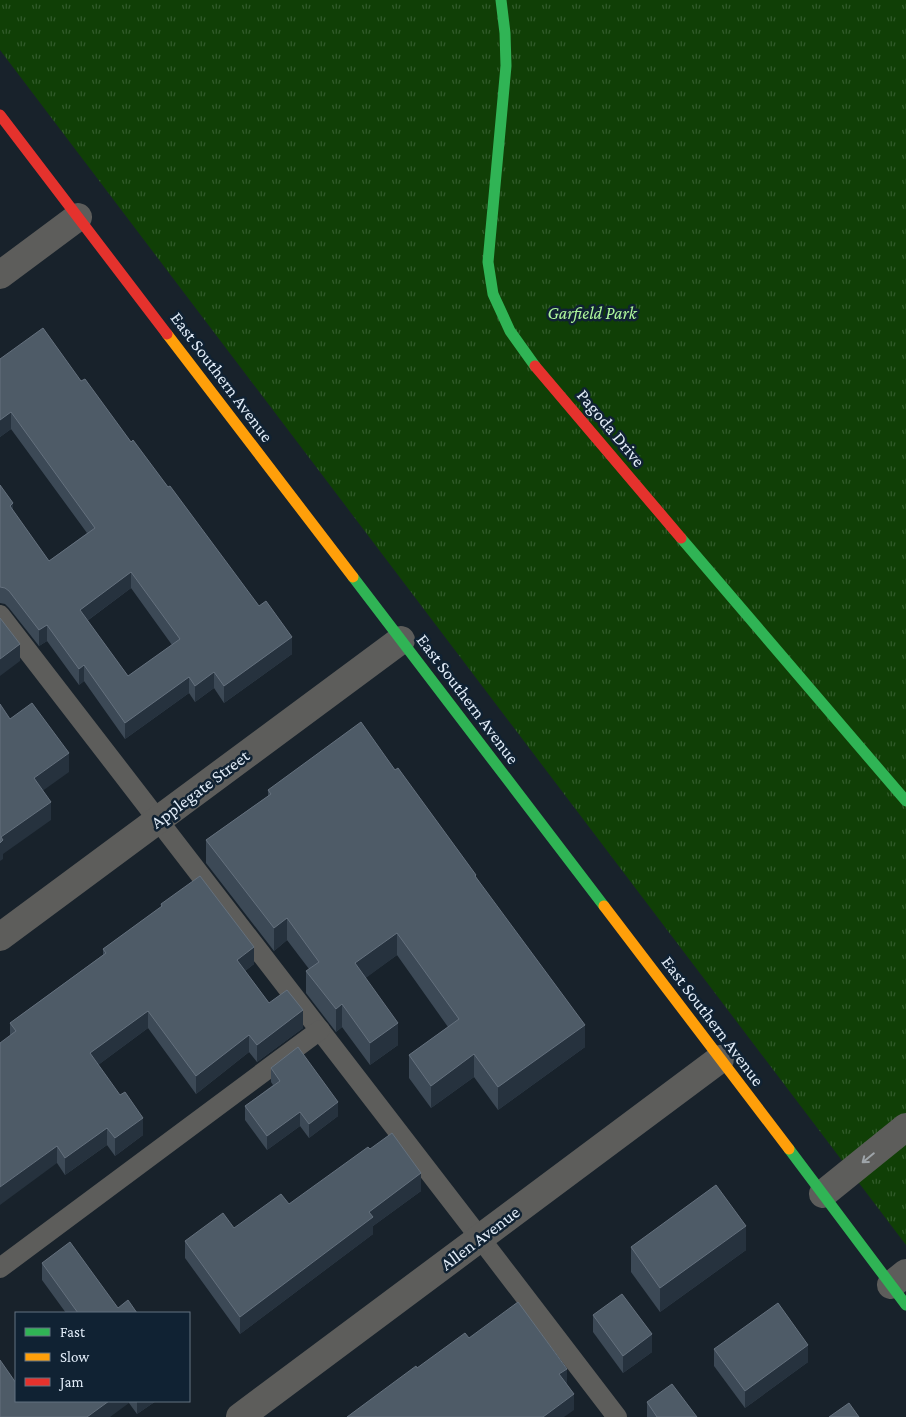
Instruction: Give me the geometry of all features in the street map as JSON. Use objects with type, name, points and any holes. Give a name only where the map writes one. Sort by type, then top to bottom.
[{"type":"street","name":"Pagoda Drive","points":[[501,0],[506,33],[506,66],[488,262],[493,294],[510,331],[530,360],[594,436],[906,801]]},
{"type":"street","name":"East Southern Avenue","points":[[0,115],[823,1194],[901,1288]]},
{"type":"street","points":[[0,276],[78,217]]},
{"type":"street","name":"Applegate Street","points":[[0,937],[401,640]]},
{"type":"street","name":"Allen Avenue","points":[[240,1417],[720,1059]]},
{"type":"street","points":[[823,1194],[906,1127]]},
{"type":"lane","points":[[0,615],[616,1417]]},
{"type":"lane","points":[[0,1268],[320,1030]]},
{"type":"green space","name":"Garfield Park","points":[[0,0],[906,0],[906,1245],[0,50]]},
{"type":"building","points":[[43,328],[81,381],[85,379],[131,442],[133,440],[168,487],[170,486],[259,606],[266,601],[292,637],[224,686],[214,672],[195,686],[189,677],[125,723],[84,665],[79,669],[47,625],[39,630],[9,591],[0,587],[0,485],[13,503],[10,506],[49,561],[95,528],[11,412],[0,420],[0,359]],"holes":[[[131,572],[180,639],[128,676],[80,610]]]},
{"type":"building","points":[[0,618],[20,644],[0,659]]},
{"type":"building","points":[[32,703],[69,753],[34,778],[51,802],[1,837],[3,840],[0,843],[0,704],[10,719]]},
{"type":"building","points":[[361,722],[395,770],[398,768],[585,1025],[498,1087],[474,1054],[431,1086],[409,1055],[459,1019],[397,933],[355,963],[398,1023],[370,1043],[342,1004],[336,1009],[306,971],[319,962],[287,918],[274,928],[206,840],[271,794],[268,790]]},
{"type":"building","points":[[200,876],[254,947],[237,960],[269,1003],[287,990],[303,1010],[257,1045],[249,1035],[196,1076],[148,1011],[90,1053],[120,1095],[125,1092],[143,1118],[115,1138],[107,1128],[65,1158],[57,1146],[0,1187],[0,1043],[16,1031],[10,1023],[106,953],[103,949]]},
{"type":"building","points":[[298,1047],[338,1102],[309,1124],[300,1112],[267,1136],[245,1106],[280,1081],[271,1068]]},
{"type":"building","points":[[392,1133],[421,1173],[369,1212],[373,1217],[240,1317],[185,1241],[223,1213],[234,1228],[281,1194],[289,1204],[368,1147],[370,1149]]},
{"type":"building","points":[[716,1185],[746,1226],[660,1288],[631,1247]]},
{"type":"building","points":[[70,1242],[118,1308],[128,1300],[136,1312],[77,1312],[42,1263]]},
{"type":"building","points":[[622,1294],[652,1334],[623,1356],[593,1315]]},
{"type":"building","points":[[518,1302],[567,1369],[559,1374],[574,1394],[543,1417],[347,1417],[416,1366],[417,1368],[465,1333],[469,1338]]},
{"type":"building","points":[[778,1303],[808,1345],[745,1391],[714,1349]]},
{"type":"building","points":[[0,1360],[15,1382],[15,1402],[108,1402],[87,1417],[0,1417]]},
{"type":"building","points":[[672,1384],[697,1417],[657,1417],[647,1402]]},
{"type":"building","points":[[849,1403],[859,1417],[829,1417]]},
{"type":"traffic: fast","points":[[501,0],[506,66],[488,262],[493,294],[510,331],[535,366]]},
{"type":"traffic: fast","points":[[681,538],[906,801]]},
{"type":"traffic: fast","points":[[353,577],[604,906]]},
{"type":"traffic: fast","points":[[789,1149],[906,1305]]},
{"type":"traffic: slow","points":[[167,334],[353,577]]},
{"type":"traffic: slow","points":[[604,906],[789,1149]]},
{"type":"traffic: jam","points":[[0,115],[167,334]]},
{"type":"traffic: jam","points":[[535,366],[681,538]]}]
